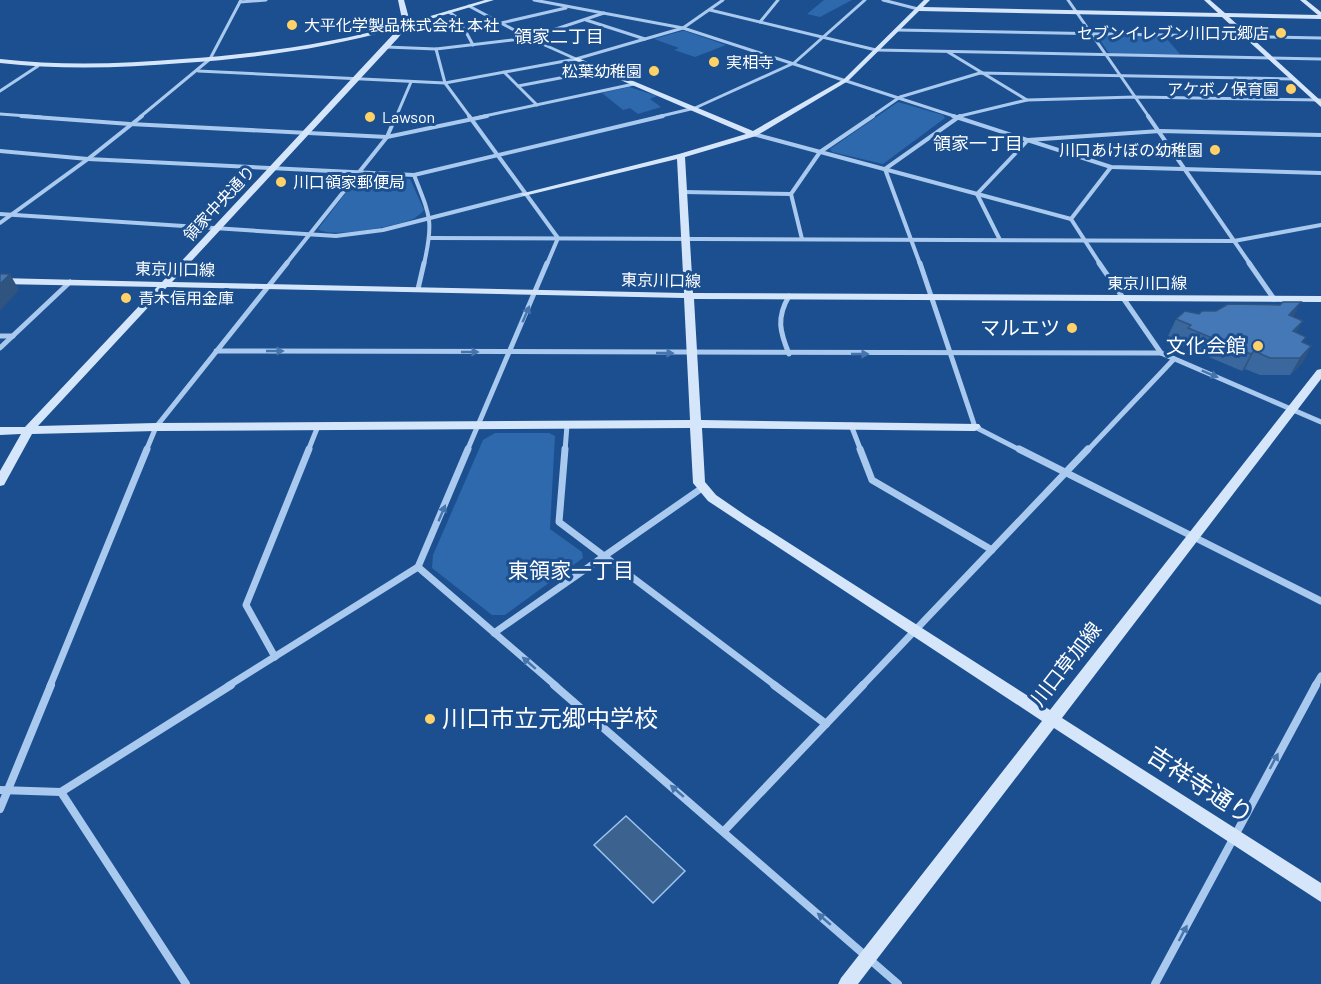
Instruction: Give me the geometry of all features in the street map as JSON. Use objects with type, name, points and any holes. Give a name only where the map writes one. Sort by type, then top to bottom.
[{"type":"street","points":[[0,223],[88,159],[198,71],[210,59],[241,1],[266,0]]},
{"type":"street","points":[[401,0],[407,20],[405,24]]},
{"type":"street","points":[[0,61],[38,66],[129,65],[210,59],[321,45],[491,0]]},
{"type":"street","points":[[534,0],[683,28],[1112,167],[1321,173]]},
{"type":"street","points":[[198,71],[445,83],[576,59],[683,28],[723,0]]},
{"type":"street","points":[[760,22],[778,0]]},
{"type":"street","points":[[0,151],[88,159],[414,175],[695,108],[794,63],[865,0]]},
{"type":"street","points":[[883,0],[918,9],[1321,16]]},
{"type":"street","points":[[0,214],[308,235],[361,234],[431,218],[681,156],[753,134],[846,80],[927,0]]},
{"type":"street","points":[[1068,0],[1160,130],[1183,169],[1274,299]]},
{"type":"street","points":[[1207,0],[1320,102]]},
{"type":"street","points":[[1303,0],[1321,16]]},
{"type":"street","points":[[469,6],[529,38],[753,134],[1071,219],[1121,297],[1161,353]]},
{"type":"street","points":[[501,23],[570,7]]},
{"type":"street","points":[[710,10],[876,50],[1321,59]]},
{"type":"street","points":[[449,12],[459,19],[473,45]]},
{"type":"street","points":[[386,47],[436,49],[529,38],[605,13]]},
{"type":"street","points":[[586,20],[645,39]]},
{"type":"street","name":"領家中央通り","points":[[0,482],[29,429],[356,80],[405,24]]},
{"type":"street","points":[[897,30],[1321,38]]},
{"type":"street","points":[[436,49],[445,83],[558,238]]},
{"type":"street","points":[[948,52],[1027,100]]},
{"type":"street","points":[[0,91],[38,66]]},
{"type":"street","points":[[518,86],[603,70]]},
{"type":"street","points":[[504,72],[537,105]]},
{"type":"street","points":[[802,239],[791,194],[820,152],[900,98],[981,73],[1292,79]]},
{"type":"street","points":[[0,809],[4,791],[156,427],[387,137],[411,82]]},
{"type":"street","points":[[0,114],[130,124],[387,137],[634,84]]},
{"type":"street","points":[[885,169],[958,116],[1027,100],[1135,97],[1320,102]]},
{"type":"street","points":[[976,194],[1028,140],[1160,130],[1321,135]]},
{"type":"street","points":[[494,633],[702,488],[699,483],[681,156]]},
{"type":"street","points":[[1071,219],[1112,167]]},
{"type":"street","points":[[885,169],[952,354],[975,428]]},
{"type":"street","points":[[414,175],[431,218],[430,238],[418,289]]},
{"type":"street","points":[[684,192],[791,194]]},
{"type":"street","points":[[976,194],[1000,240]]},
{"type":"street","points":[[430,238],[1234,241],[1321,225]]},
{"type":"street","points":[[4,791],[61,792],[418,567],[558,238]]},
{"type":"street","name":"東京川口線","points":[[0,281],[690,296],[1321,299]]},
{"type":"street","points":[[0,348],[70,282]]},
{"type":"street","points":[[789,296],[781,309],[777,323],[789,354]]},
{"type":"street","points":[[0,336],[13,336]]},
{"type":"street","points":[[216,351],[692,354],[1161,353],[1321,422]]},
{"type":"street","points":[[724,831],[1174,359]]},
{"type":"street","name":"川口草加線","points":[[847,984],[1321,372]]},
{"type":"street","points":[[0,431],[156,427],[696,424],[975,428],[1321,601]]},
{"type":"street","points":[[567,425],[559,522],[826,724]]},
{"type":"street","points":[[851,425],[872,480],[993,550]]},
{"type":"street","points":[[275,657],[246,605],[318,426]]},
{"type":"street","name":"吉祥寺通り","points":[[702,488],[712,498],[741,518],[1321,893]]},
{"type":"street","points":[[418,567],[898,984]]},
{"type":"street","points":[[1155,984],[1321,676]]},
{"type":"street","points":[[61,792],[186,984]]},
{"type":"shaded area","points":[[824,0],[852,0],[820,17],[807,14]]},
{"type":"shaded area","points":[[682,31],[726,45],[695,57],[674,50],[679,48],[654,39]]},
{"type":"shaded area","points":[[1101,35],[1162,36],[1180,54],[1113,54],[1108,52],[1098,37]]},
{"type":"shaded area","points":[[629,87],[657,96],[650,99],[661,107],[638,114],[630,108],[623,110],[602,93]]},
{"type":"shaded area","points":[[898,102],[943,115],[945,118],[883,164],[832,152],[830,149]]},
{"type":"shaded area","points":[[366,174],[410,179],[424,210],[413,219],[379,228],[336,233],[318,229],[358,177]]},
{"type":"shaded area","points":[[495,433],[549,433],[555,436],[550,529],[582,552],[583,558],[505,615],[492,615],[432,568],[433,555],[483,440]]},
{"type":"shaded area","points":[[626,816],[685,871],[653,903],[594,845]]},
{"type":"building","points":[[0,274],[10,274],[0,284]]},
{"type":"building","points":[[1283,302],[1301,302],[1289,315],[1303,321],[1293,331],[1306,337],[1302,342],[1311,346],[1300,358],[1270,358],[1254,351],[1251,354],[1188,328],[1191,325],[1176,319],[1185,311],[1199,314],[1202,311],[1216,311],[1228,304],[1280,305]]},
{"type":"place","name":"大平化学製品株式会社 本社","points":[[292,25]]},
{"type":"place","name":"セブンイレブン川口元郷店","points":[[1281,33]]},
{"type":"place","name":"実相寺","points":[[714,62]]},
{"type":"place","name":"松葉幼稚園","points":[[654,71]]},
{"type":"place","name":"アケボノ保育園","points":[[1291,89]]},
{"type":"place","name":"Lawson","points":[[370,117]]},
{"type":"place","name":"川口あけぼの幼稚園","points":[[1215,150]]},
{"type":"place","name":"川口領家郵便局","points":[[281,182]]},
{"type":"place","name":"青木信用金庫","points":[[126,298]]},
{"type":"place","name":"マルエツ","points":[[1072,328]]},
{"type":"place","name":"文化会館","points":[[1258,346]]},
{"type":"place","name":"川口市立元郷中学校","points":[[430,719]]},
{"type":"district","name":"領家二丁目","points":[[559,37]]},
{"type":"district","name":"領家一丁目","points":[[978,144]]},
{"type":"district","name":"東領家一丁目","points":[[571,571]]}]
